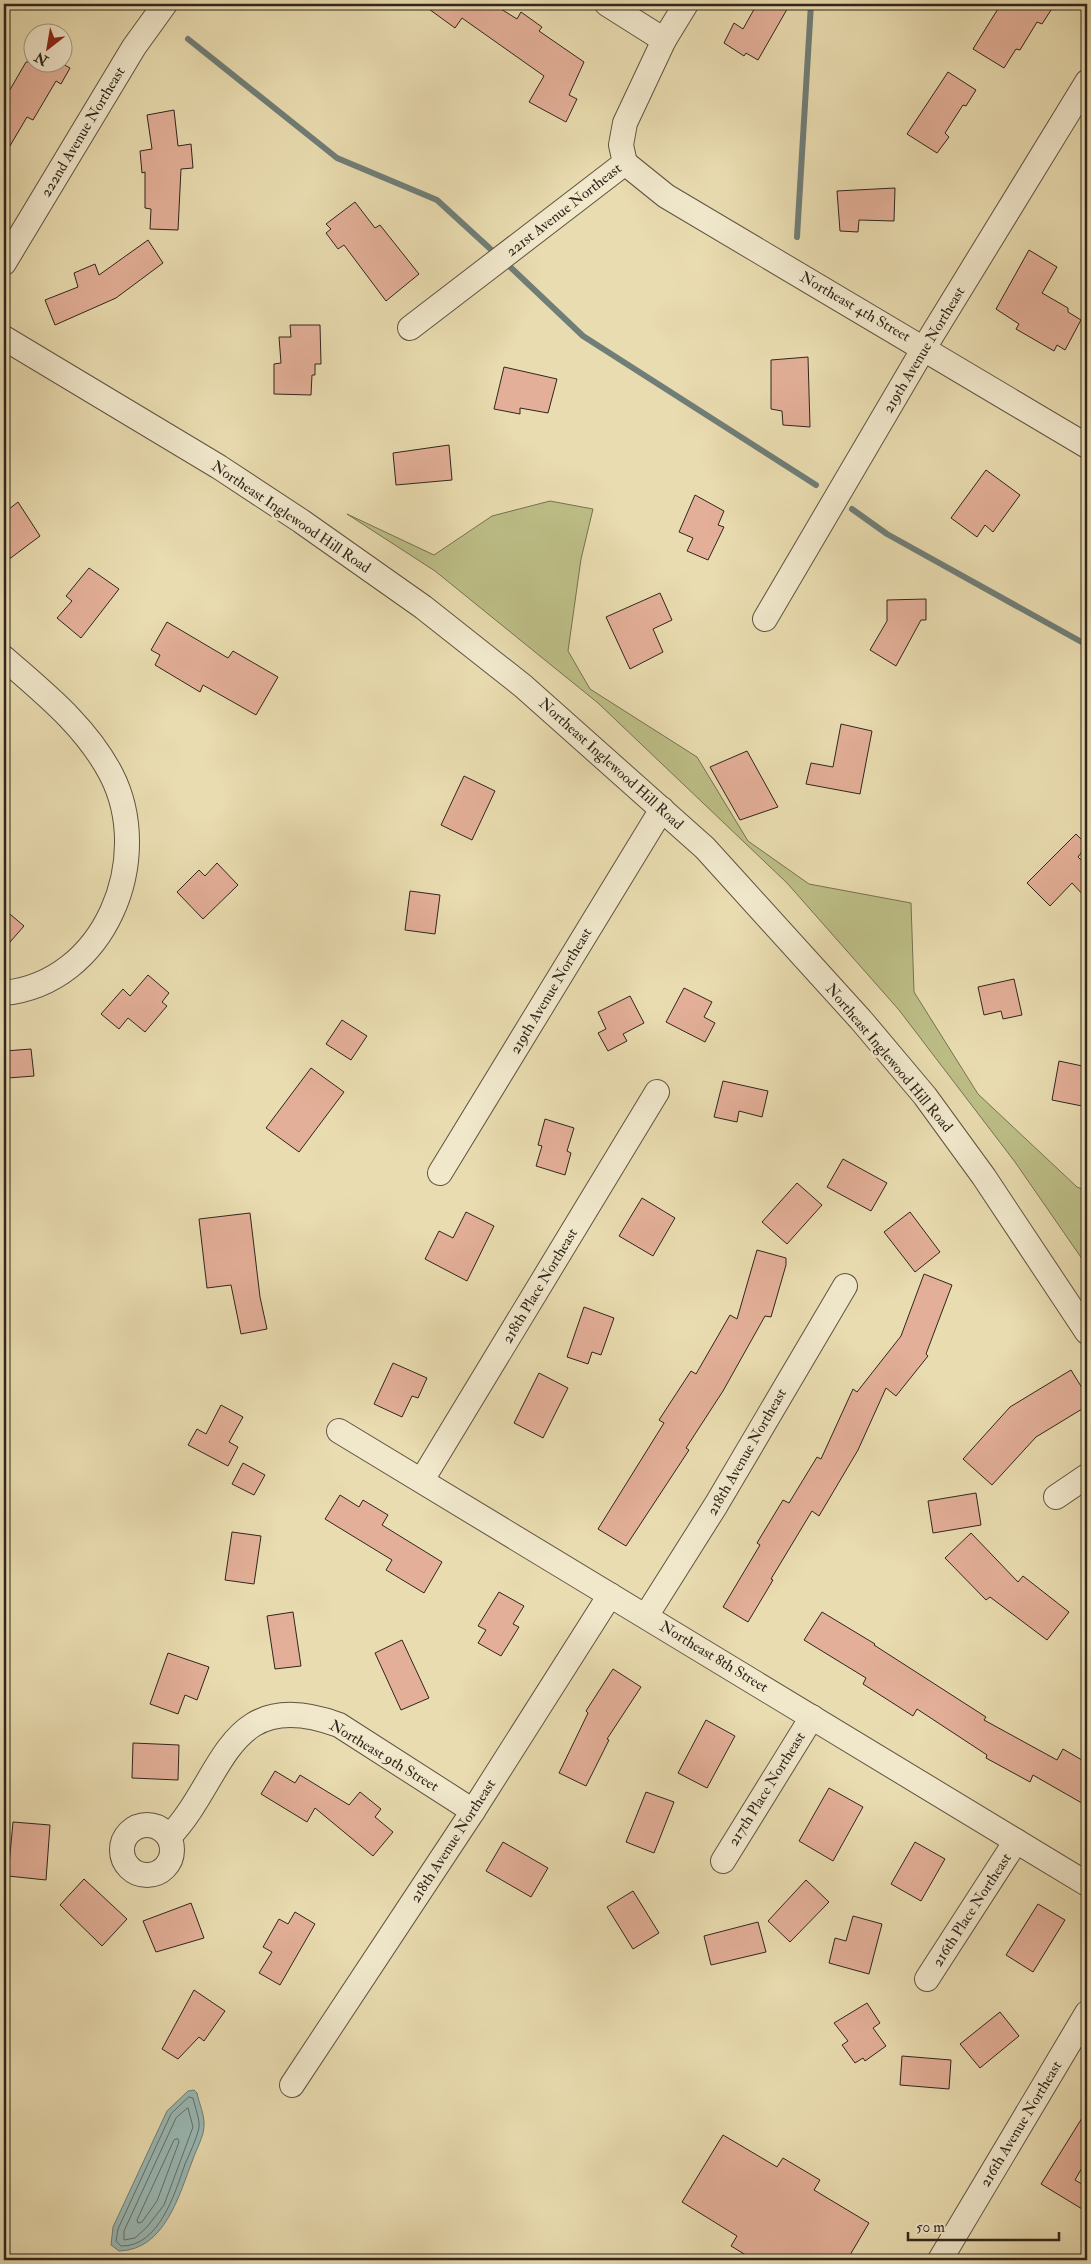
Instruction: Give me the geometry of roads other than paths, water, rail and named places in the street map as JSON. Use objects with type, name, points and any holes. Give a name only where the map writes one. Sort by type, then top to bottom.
[{"type":"street","name":"222nd Avenue Northeast","points":[[4,263],[134,47],[165,4]]},
{"type":"street","points":[[607,4],[664,40]]},
{"type":"street","name":"221st Avenue Northeast","points":[[410,328],[626,163],[620,145],[625,123],[664,40],[686,4]]},
{"type":"street","name":"219th Avenue Northeast","points":[[765,619],[924,348],[1087,82]]},
{"type":"street","name":"Northeast 4th Street","points":[[626,163],[666,196],[1087,446]]},
{"type":"street","name":"Northeast Inglewood Hill Road","points":[[4,338],[227,473],[302,521],[423,607],[523,686],[705,848],[854,1013],[925,1096],[984,1177],[1087,1332]]},
{"type":"street","points":[[4,658],[61,707],[96,747],[121,797],[128,838],[125,877],[113,911],[97,940],[73,963],[46,980],[15,992],[4,993]]},
{"type":"street","name":"219th Avenue Northeast","points":[[440,1173],[662,809]]},
{"type":"street","name":"218th Place Northeast","points":[[422,1480],[657,1092]]},
{"type":"street","name":"218th Avenue Northeast","points":[[646,1616],[716,1506],[845,1286]]},
{"type":"street","name":"Northeast 8th Street","points":[[340,1431],[1087,1884]]},
{"type":"street","points":[[1056,1496],[1087,1476]]},
{"type":"street","name":"218th Avenue Northeast","points":[[292,2085],[473,1811],[610,1595]]},
{"type":"street","name":"Northeast 9th Street","points":[[169,1838],[180,1826],[218,1761],[236,1738],[257,1722],[282,1715],[314,1716],[338,1725],[473,1811]]},
{"type":"street","name":"217th Place Northeast","points":[[723,1861],[812,1717]]},
{"type":"street","name":"216th Place Northeast","points":[[928,1979],[1016,1841]]},
{"type":"street","name":"216th Avenue Northeast","points":[[940,2260],[1087,2013]]},
{"type":"water","points":[[194,2090],[197,2093],[203,2114],[204,2130],[176,2204],[159,2231],[148,2241],[135,2248],[119,2251],[111,2245],[113,2227],[167,2111],[188,2091]]},
{"type":"waterway","points":[[797,237],[811,4]]},
{"type":"waterway","points":[[188,39],[337,158],[437,200],[497,255]]},
{"type":"waterway","points":[[505,262],[583,336],[816,485]]},
{"type":"waterway","points":[[852,509],[887,534],[1087,645]]}]
